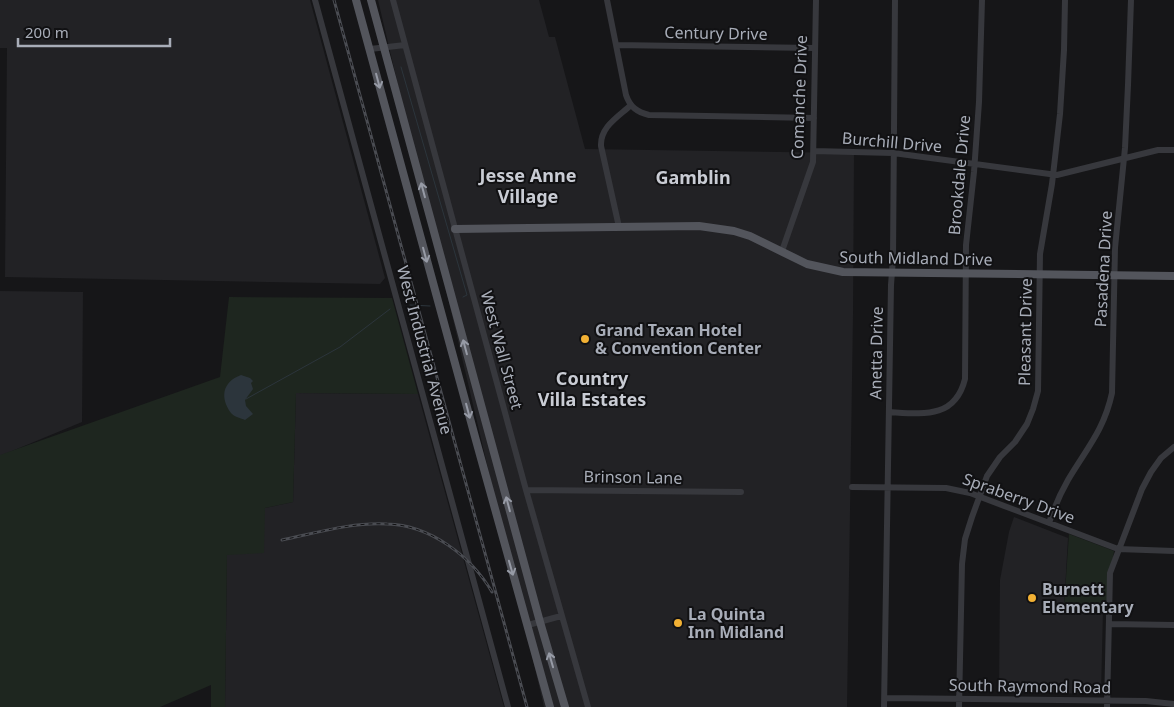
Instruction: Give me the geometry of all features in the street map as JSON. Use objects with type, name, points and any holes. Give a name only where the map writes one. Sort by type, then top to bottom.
[{"type":"main road","points":[[356,0],[550,707]]},
{"type":"main road","points":[[371,0],[540,622],[565,707]]},
{"type":"main road","name":"South Midland Drive","points":[[455,229],[698,226],[717,228],[750,236],[798,260],[843,272],[1174,276]]},
{"type":"street","name":"West Industrial Avenue","points":[[315,0],[508,707]]},
{"type":"street","name":"West Wall Street","points":[[393,0],[526,490],[588,707]]},
{"type":"street","points":[[607,0],[626,95],[631,105],[640,113],[649,115],[814,118]]},
{"type":"street","name":"Comanche Drive","points":[[782,251],[813,162],[816,0]]},
{"type":"street","name":"Anetta Drive","points":[[884,707],[895,0]]},
{"type":"street","name":"Brookdale Drive","points":[[889,412],[927,413],[945,409],[962,392],[965,379],[966,245],[975,164],[982,0]]},
{"type":"street","name":"Pleasant Drive","points":[[959,707],[962,559],[968,530],[979,497],[992,469],[1000,457],[1015,442],[1027,424],[1036,401],[1042,245],[1053,175],[1063,84],[1065,0]]},
{"type":"street","name":"Pasadena Drive","points":[[1049,523],[1063,490],[1101,429],[1110,406],[1113,381],[1115,248],[1124,159],[1131,0]]},
{"type":"street","points":[[370,49],[405,45]]},
{"type":"street","name":"Century Drive","points":[[616,45],[815,48]]},
{"type":"street","points":[[619,227],[600,139],[605,129],[631,105]]},
{"type":"street","name":"Burchill Drive","points":[[814,151],[893,153],[1053,175],[1158,150],[1174,150]]},
{"type":"street","points":[[1107,704],[1110,573],[1142,489],[1162,458],[1174,447]]},
{"type":"street","name":"Spraberry Drive","points":[[852,487],[946,488],[979,497],[1118,549],[1174,552]]},
{"type":"street","name":"Brinson Lane","points":[[526,490],[740,492]]},
{"type":"street","points":[[528,625],[561,616]]},
{"type":"street","points":[[1109,624],[1174,625]]},
{"type":"street","name":"South Raymond Road","points":[[884,698],[959,699],[1033,703],[1174,704]]},
{"type":"shaded area","points":[[0,0],[310,0],[385,278],[380,284],[5,277],[7,48],[0,48]]},
{"type":"shaded area","points":[[378,0],[539,0],[549,37],[555,37],[585,149],[854,153],[847,707],[544,707]]},
{"type":"shaded area","points":[[0,291],[83,292],[82,422],[0,456]]},
{"type":"shaded area","points":[[229,297],[392,298],[418,394],[296,393],[293,502],[265,508],[264,553],[227,555],[225,707],[211,707],[211,685],[160,707],[0,707],[0,455],[220,377]]},
{"type":"shaded area","points":[[241,375],[253,381],[251,383],[253,389],[245,400],[246,406],[253,414],[245,420],[231,413],[224,396],[230,382]]},
{"type":"shaded area","points":[[296,393],[418,394],[504,707],[225,707],[227,554],[265,508],[293,502]]},
{"type":"shaded area","name":"Burnett Elementary","points":[[1014,517],[1068,538],[1064,607],[1103,609],[1101,694],[999,692],[1000,580],[1009,532]]},
{"type":"shaded area","points":[[1069,534],[1114,551],[1106,605],[1103,609],[1064,607]]},
{"type":"waterway","points":[[401,67],[467,295],[463,297]]},
{"type":"waterway","points":[[410,305],[430,306]]},
{"type":"waterway","points":[[246,399],[340,347],[390,309]]},
{"type":"railway","points":[[334,0],[527,707]]},
{"type":"railway","points":[[282,540],[361,525],[387,524],[403,526],[434,536],[448,545],[473,566],[492,592]]},
{"type":"place","name":"Grand Texan Hotel & Convention Center","points":[[585,339]]},
{"type":"place","name":"Burnett Elementary","points":[[1032,598]]},
{"type":"place","name":"La Quinta Inn Midland","points":[[678,623]]},
{"type":"district","name":"Gamblin","points":[[693,177]]},
{"type":"district","name":"Jesse Anne Village","points":[[528,185]]},
{"type":"district","name":"Country Villa Estates","points":[[592,388]]}]
